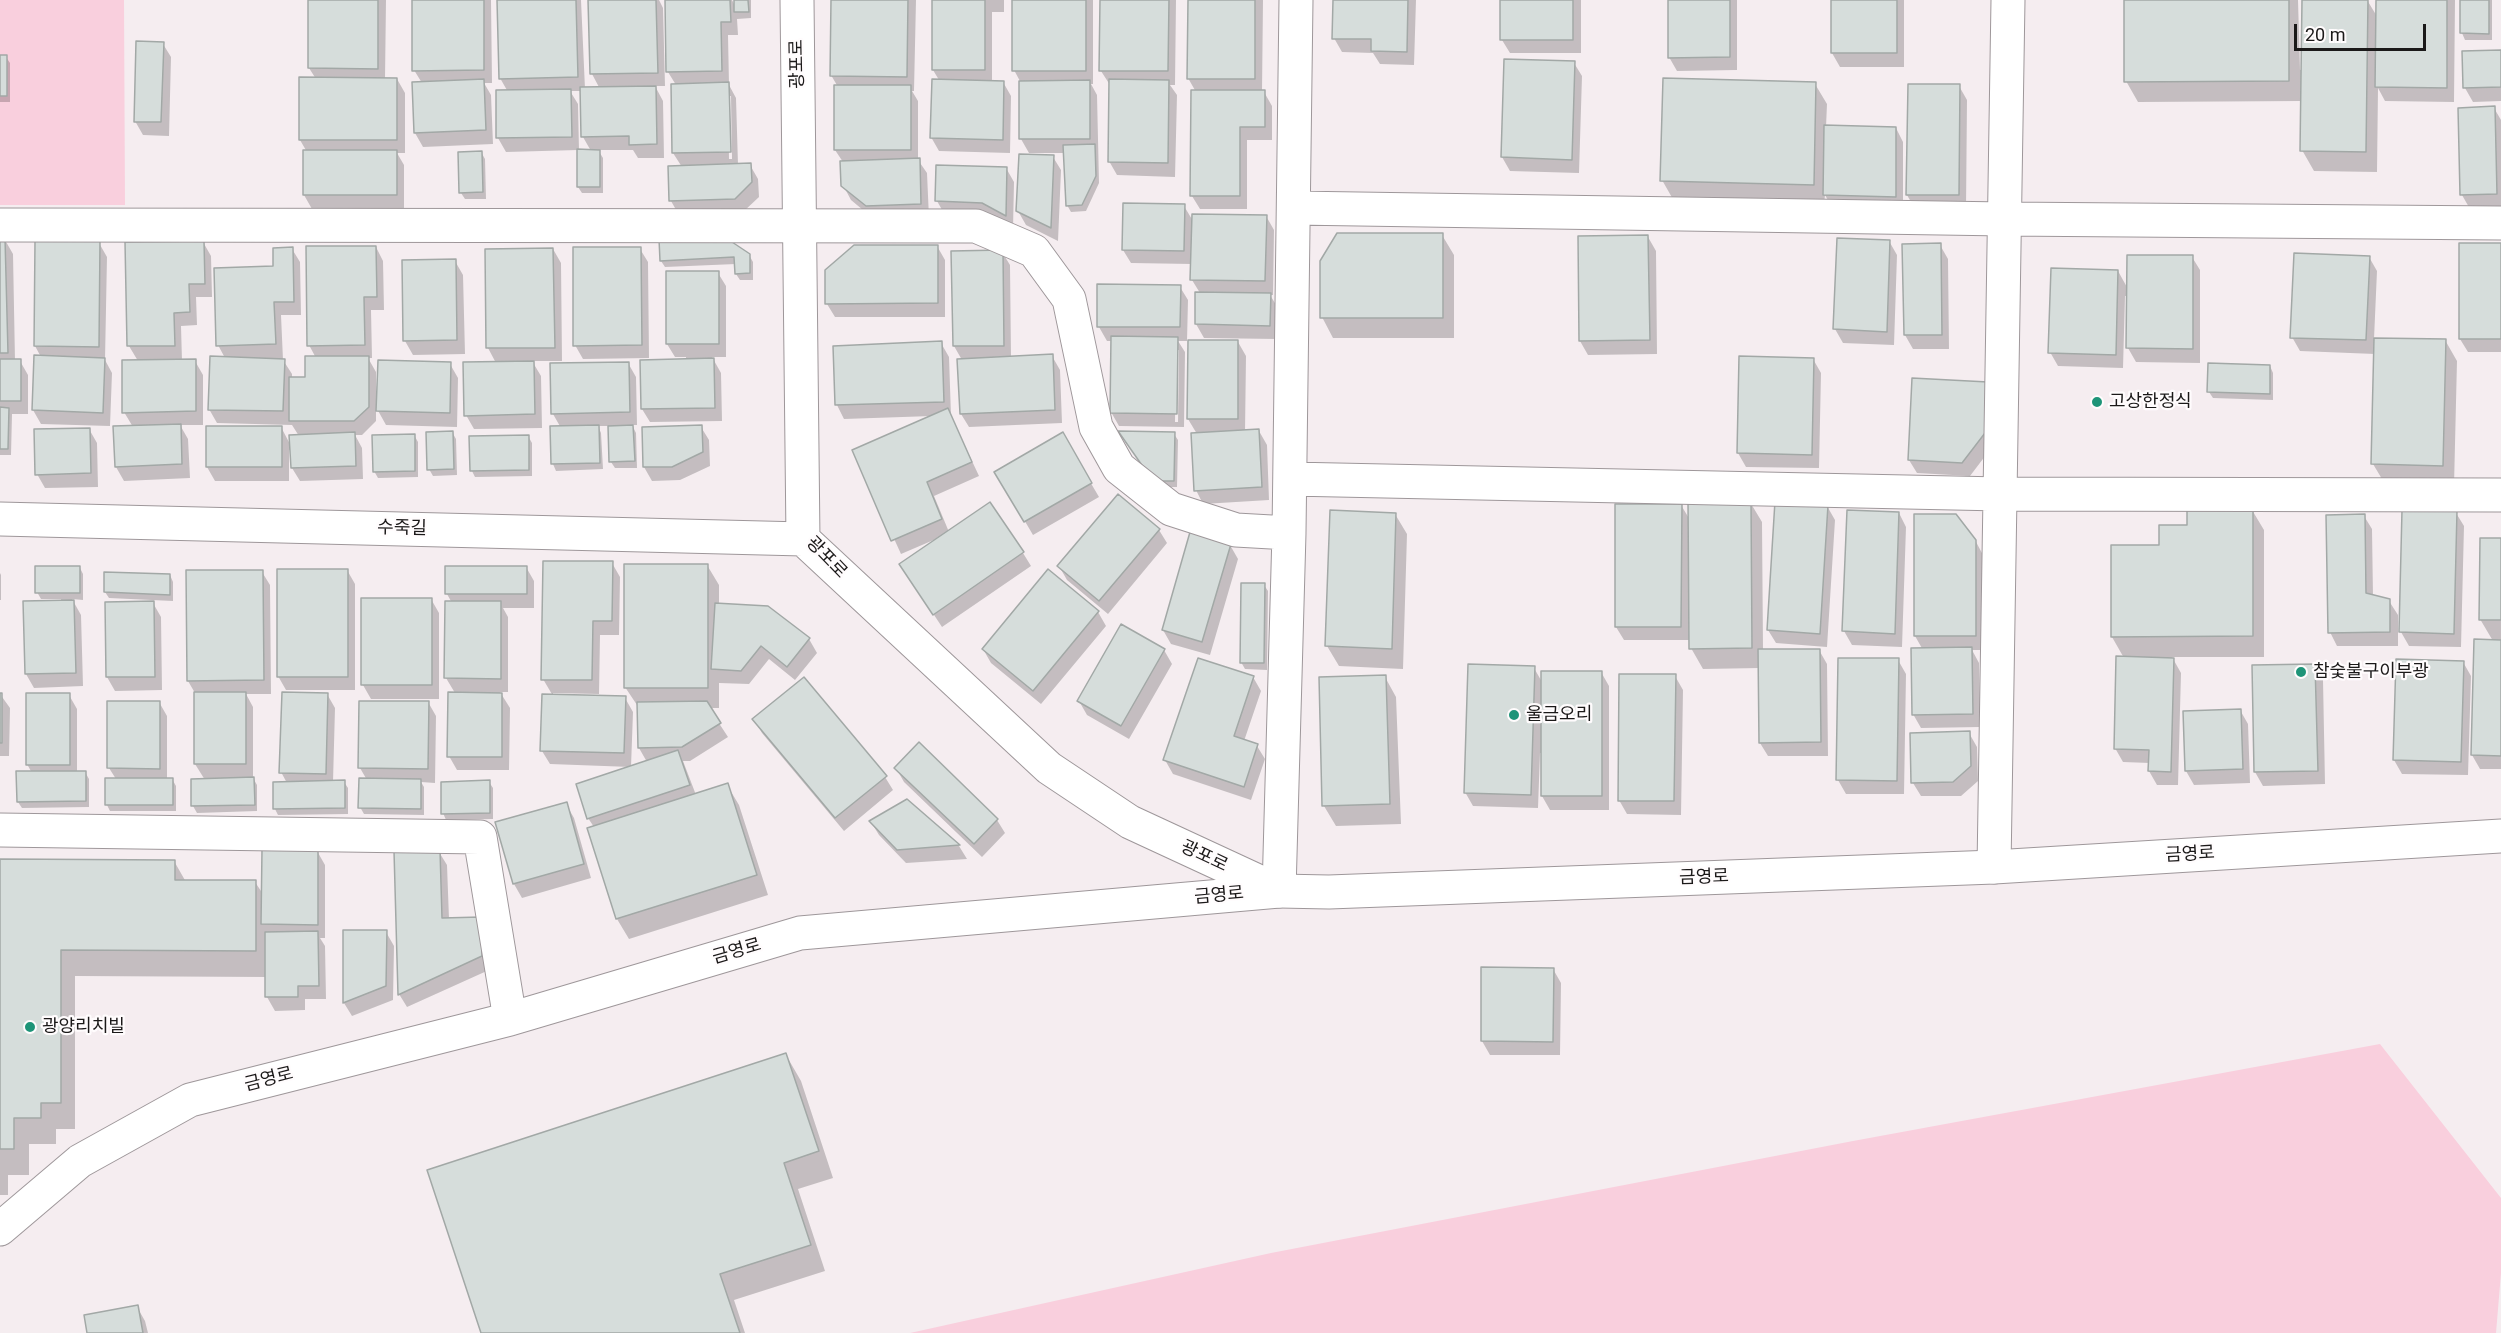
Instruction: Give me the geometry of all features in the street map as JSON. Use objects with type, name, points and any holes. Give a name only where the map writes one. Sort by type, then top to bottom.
[{"type":"street","name":"광포로","points":[[797,0],[803,539],[1049,768],[1130,822],[1279,891]]},
{"type":"street","points":[[1279,891],[1289,533],[1296,0]]},
{"type":"street","points":[[1994,867],[2008,0]]},
{"type":"street","points":[[1294,208],[2005,219],[2501,223]]},
{"type":"street","points":[[0,225],[976,226],[1034,251],[1069,299],[1096,427],[1119,468],[1171,509],[1236,530],[1289,533]]},
{"type":"street","points":[[1290,479],[2001,494],[2501,495]]},
{"type":"street","name":"수죽길","points":[[0,519],[803,539]]},
{"type":"street","points":[[0,830],[480,837],[510,1019]]},
{"type":"street","name":"금영로","points":[[0,1229],[80,1161],[190,1100],[510,1019],[800,933],[1279,891],[1329,892],[1994,867],[2501,836]]},
{"type":"shaded area","points":[[0,0],[124,0],[125,205],[0,205]]},
{"type":"shaded area","points":[[2380,1044],[2501,1198],[2501,1273],[2496,1333],[910,1333],[1271,1253],[1853,1141]]},
{"type":"building","points":[[308,0],[378,0],[378,69],[308,68]]},
{"type":"building","points":[[412,0],[484,0],[484,70],[412,71]]},
{"type":"building","points":[[497,0],[576,0],[578,77],[499,79]]},
{"type":"building","points":[[588,0],[656,0],[658,73],[590,74]]},
{"type":"building","points":[[665,0],[730,0],[731,22],[721,22],[722,71],[666,72]]},
{"type":"building","points":[[734,0],[748,0],[749,12],[734,12]]},
{"type":"building","points":[[831,0],[908,0],[907,77],[830,76]]},
{"type":"building","points":[[932,0],[985,0],[985,70],[932,70]]},
{"type":"building","points":[[1012,0],[1086,0],[1086,71],[1012,71]]},
{"type":"building","points":[[1100,0],[1169,0],[1168,71],[1099,71]]},
{"type":"building","points":[[1188,0],[1255,0],[1255,79],[1187,79]]},
{"type":"building","points":[[1333,0],[1408,0],[1407,52],[1371,51],[1371,39],[1332,39]]},
{"type":"building","points":[[1500,0],[1573,0],[1573,40],[1500,40]]},
{"type":"building","points":[[1668,0],[1730,0],[1730,57],[1668,58]]},
{"type":"building","points":[[1831,0],[1897,0],[1897,53],[1831,53]]},
{"type":"building","points":[[2124,0],[2289,0],[2289,81],[2124,82]]},
{"type":"building","points":[[2302,0],[2368,0],[2366,152],[2300,151]]},
{"type":"building","points":[[2376,0],[2447,0],[2447,88],[2375,87]]},
{"type":"building","points":[[2460,0],[2489,0],[2489,34],[2460,33]]},
{"type":"building","points":[[136,41],[164,42],[161,122],[134,122]]},
{"type":"building","points":[[2501,50],[2501,87],[2463,88],[2462,51]]},
{"type":"building","points":[[0,55],[7,55],[7,96],[0,96]]},
{"type":"building","points":[[1504,59],[1575,61],[1572,160],[1501,157]]},
{"type":"building","points":[[299,77],[397,78],[397,140],[299,140]]},
{"type":"building","points":[[1663,78],[1816,82],[1814,185],[1660,181]]},
{"type":"building","points":[[484,79],[486,130],[414,133],[412,82]]},
{"type":"building","points":[[932,79],[1004,81],[1003,140],[930,138]]},
{"type":"building","points":[[1109,79],[1169,80],[1168,163],[1108,162]]},
{"type":"building","points":[[1090,80],[1090,139],[1019,139],[1019,81]]},
{"type":"building","points":[[729,82],[731,152],[672,153],[671,84]]},
{"type":"building","points":[[1908,84],[1960,84],[1959,195],[1906,195]]},
{"type":"building","points":[[834,85],[911,85],[911,150],[834,150]]},
{"type":"building","points":[[656,86],[657,144],[629,145],[629,136],[581,137],[580,87]]},
{"type":"building","points":[[571,89],[572,137],[496,138],[496,90]]},
{"type":"building","points":[[1191,90],[1265,90],[1265,127],[1240,127],[1240,196],[1190,196]]},
{"type":"building","points":[[2495,106],[2497,194],[2460,195],[2458,108]]},
{"type":"building","points":[[1824,125],[1896,127],[1896,197],[1823,195]]},
{"type":"building","points":[[1095,144],[1096,176],[1082,205],[1066,206],[1063,145]]},
{"type":"building","points":[[577,149],[600,150],[600,187],[577,187]]},
{"type":"building","points":[[303,150],[397,150],[397,195],[303,195]]},
{"type":"building","points":[[482,151],[483,192],[459,193],[458,152]]},
{"type":"building","points":[[1019,154],[1054,155],[1051,228],[1016,211]]},
{"type":"building","points":[[920,158],[921,204],[866,206],[841,186],[840,161]]},
{"type":"building","points":[[751,163],[752,182],[735,199],[669,201],[668,166]]},
{"type":"building","points":[[936,165],[1007,167],[1006,216],[982,203],[935,201]]},
{"type":"building","points":[[1123,203],[1185,204],[1184,251],[1122,250]]},
{"type":"building","points":[[1192,214],[1267,215],[1265,281],[1190,280]]},
{"type":"building","points":[[1337,233],[1443,233],[1443,318],[1320,318],[1320,261]]},
{"type":"building","points":[[1648,235],[1650,340],[1579,341],[1578,236]]},
{"type":"building","points":[[723,236],[750,254],[750,273],[735,274],[734,257],[660,261],[659,239]]},
{"type":"building","points":[[0,238],[5,238],[8,353],[0,353]]},
{"type":"building","points":[[1837,238],[1890,240],[1887,332],[1833,329]]},
{"type":"building","points":[[35,241],[100,241],[99,347],[34,346]]},
{"type":"building","points":[[204,241],[205,284],[189,284],[190,312],[174,313],[175,346],[127,346],[125,242]]},
{"type":"building","points":[[1941,243],[1942,335],[1904,335],[1902,244]]},
{"type":"building","points":[[2459,243],[2501,243],[2501,339],[2459,339]]},
{"type":"building","points":[[854,245],[938,245],[938,303],[825,304],[825,270]]},
{"type":"building","points":[[306,246],[376,246],[377,297],[364,297],[365,345],[307,346]]},
{"type":"building","points":[[293,247],[294,302],[274,302],[276,344],[216,346],[214,268],[273,266],[273,248]]},
{"type":"building","points":[[573,247],[641,247],[642,345],[573,346]]},
{"type":"building","points":[[553,248],[555,348],[486,348],[485,249]]},
{"type":"building","points":[[1003,250],[1004,346],[953,346],[951,251]]},
{"type":"building","points":[[2294,253],[2370,256],[2366,340],[2290,338]]},
{"type":"building","points":[[2127,255],[2193,255],[2193,349],[2126,348]]},
{"type":"building","points":[[456,259],[457,340],[403,341],[402,260]]},
{"type":"building","points":[[2051,268],[2118,270],[2116,355],[2048,353]]},
{"type":"building","points":[[666,271],[719,271],[719,344],[666,344]]},
{"type":"building","points":[[1097,284],[1181,285],[1180,327],[1097,327]]},
{"type":"building","points":[[1195,292],[1271,293],[1270,326],[1195,324]]},
{"type":"building","points":[[1111,336],[1178,337],[1177,414],[1110,413]]},
{"type":"building","points":[[2374,338],[2446,339],[2443,466],[2371,464]]},
{"type":"building","points":[[1188,340],[1238,340],[1238,419],[1187,419]]},
{"type":"building","points":[[942,341],[944,402],[835,405],[833,346]]},
{"type":"building","points":[[1053,354],[1055,410],[960,414],[957,359]]},
{"type":"building","points":[[34,355],[105,358],[103,413],[32,410]]},
{"type":"building","points":[[210,356],[285,359],[283,411],[208,410]]},
{"type":"building","points":[[305,356],[369,356],[369,407],[354,421],[289,421],[289,377],[305,377]]},
{"type":"building","points":[[1739,356],[1814,358],[1812,455],[1737,453]]},
{"type":"building","points":[[714,358],[715,408],[641,409],[640,360]]},
{"type":"building","points":[[0,359],[21,359],[21,401],[0,401]]},
{"type":"building","points":[[196,359],[196,411],[122,413],[122,360]]},
{"type":"building","points":[[378,360],[451,362],[450,413],[376,411]]},
{"type":"building","points":[[534,361],[535,414],[464,416],[463,362]]},
{"type":"building","points":[[629,362],[630,412],[551,414],[550,363]]},
{"type":"building","points":[[2208,363],[2270,365],[2270,394],[2207,392]]},
{"type":"building","points":[[1912,378],[1988,382],[1985,433],[1962,463],[1908,460]]},
{"type":"building","points":[[0,407],[9,408],[8,449],[0,449]]},
{"type":"building","points":[[948,408],[972,462],[927,482],[942,519],[891,541],[852,450]]},
{"type":"building","points":[[181,424],[182,464],[115,467],[113,426]]},
{"type":"building","points":[[599,425],[600,463],[551,464],[550,426]]},
{"type":"building","points":[[633,425],[635,461],[609,462],[608,426]]},
{"type":"building","points":[[702,425],[703,452],[672,467],[643,467],[642,427]]},
{"type":"building","points":[[206,426],[282,426],[282,467],[206,467]]},
{"type":"building","points":[[90,428],[91,473],[35,475],[34,429]]},
{"type":"building","points":[[1259,429],[1262,487],[1194,491],[1191,433]]},
{"type":"building","points":[[453,431],[454,469],[427,470],[426,432]]},
{"type":"building","points":[[1118,431],[1175,432],[1174,481],[1153,481]]},
{"type":"building","points":[[355,432],[356,466],[291,468],[289,435]]},
{"type":"building","points":[[1063,432],[1092,483],[1024,522],[994,472]]},
{"type":"building","points":[[415,434],[415,471],[373,472],[372,435]]},
{"type":"building","points":[[529,435],[529,470],[470,471],[469,436]]},
{"type":"building","points":[[1118,494],[1160,529],[1099,601],[1057,566]]},
{"type":"building","points":[[1751,500],[1752,648],[1689,649],[1688,501]]},
{"type":"building","points":[[1775,501],[1828,505],[1820,634],[1767,630]]},
{"type":"building","points":[[990,502],[1024,552],[933,615],[899,564]]},
{"type":"building","points":[[1615,504],[1682,504],[1681,627],[1615,627]]},
{"type":"building","points":[[2187,508],[2253,508],[2253,636],[2111,637],[2111,545],[2159,545],[2159,525],[2187,525]]},
{"type":"building","points":[[1330,510],[1396,513],[1392,649],[1325,646]]},
{"type":"building","points":[[1847,510],[1899,512],[1895,634],[1842,631]]},
{"type":"building","points":[[2402,510],[2457,511],[2454,634],[2399,632]]},
{"type":"building","points":[[1914,514],[1956,514],[1976,540],[1976,636],[1914,636]]},
{"type":"building","points":[[2365,514],[2366,593],[2390,599],[2390,632],[2328,633],[2326,515]]},
{"type":"building","points":[[1190,532],[1231,544],[1202,642],[1162,630]]},
{"type":"building","points":[[2480,538],[2501,538],[2501,620],[2479,620]]},
{"type":"building","points":[[543,561],[613,561],[612,621],[593,621],[592,680],[541,680]]},
{"type":"building","points":[[624,564],[708,564],[708,688],[624,688]]},
{"type":"building","points":[[35,566],[80,566],[80,593],[35,593]]},
{"type":"building","points":[[445,566],[527,566],[527,594],[445,594]]},
{"type":"building","points":[[277,569],[348,569],[348,677],[277,677]]},
{"type":"building","points":[[1048,569],[1099,611],[1033,691],[982,649]]},
{"type":"building","points":[[186,570],[263,570],[264,680],[187,681]]},
{"type":"building","points":[[104,572],[170,574],[170,595],[104,592]]},
{"type":"building","points":[[1241,583],[1265,583],[1264,663],[1240,663]]},
{"type":"building","points":[[361,598],[432,598],[432,685],[361,685]]},
{"type":"building","points":[[74,600],[76,673],[25,674],[23,601]]},
{"type":"building","points":[[154,601],[155,677],[106,677],[105,602]]},
{"type":"building","points":[[445,601],[501,601],[501,679],[444,678]]},
{"type":"building","points":[[715,603],[768,606],[810,638],[787,667],[761,646],[741,671],[711,669]]},
{"type":"building","points":[[1121,624],[1165,649],[1121,726],[1077,701]]},
{"type":"building","points":[[2474,639],[2501,640],[2501,756],[2471,755]]},
{"type":"building","points":[[1972,647],[1973,714],[1912,715],[1911,648]]},
{"type":"building","points":[[1758,649],[1820,649],[1821,742],[1759,743]]},
{"type":"building","points":[[2116,656],[2174,658],[2171,772],[2148,771],[2149,750],[2114,749]]},
{"type":"building","points":[[1198,658],[1254,676],[1234,736],[1258,744],[1244,787],[1163,760]]},
{"type":"building","points":[[1838,658],[1899,658],[1897,781],[1836,780]]},
{"type":"building","points":[[2396,659],[2464,661],[2461,762],[2393,760]]},
{"type":"building","points":[[1468,664],[1535,666],[1531,795],[1464,793]]},
{"type":"building","points":[[2315,664],[2318,771],[2254,772],[2252,665]]},
{"type":"building","points":[[1541,671],[1602,671],[1602,796],[1541,796]]},
{"type":"building","points":[[1619,674],[1676,674],[1674,801],[1618,801]]},
{"type":"building","points":[[1386,675],[1390,804],[1322,806],[1319,677]]},
{"type":"building","points":[[804,677],[887,776],[835,818],[752,719]]},
{"type":"building","points":[[194,692],[246,692],[246,764],[194,764]]},
{"type":"building","points":[[282,692],[328,693],[326,774],[279,773]]},
{"type":"building","points":[[448,692],[502,693],[502,757],[447,757]]},
{"type":"building","points":[[0,693],[2,693],[2,743],[0,743]]},
{"type":"building","points":[[26,693],[70,693],[70,765],[26,765]]},
{"type":"building","points":[[542,694],[626,696],[624,753],[540,751]]},
{"type":"building","points":[[107,701],[160,701],[160,769],[107,768]]},
{"type":"building","points":[[359,701],[429,701],[428,769],[358,768]]},
{"type":"building","points":[[707,701],[721,723],[682,747],[638,748],[637,702]]},
{"type":"building","points":[[2241,709],[2243,769],[2185,771],[2183,711]]},
{"type":"building","points":[[1970,731],[1971,766],[1953,782],[1911,783],[1910,733]]},
{"type":"building","points":[[919,742],[998,819],[974,844],[894,768]]},
{"type":"building","points":[[678,750],[690,785],[587,819],[576,784]]},
{"type":"building","points":[[16,771],[86,771],[86,801],[17,802]]},
{"type":"building","points":[[254,777],[255,805],[191,806],[191,779]]},
{"type":"building","points":[[105,778],[173,778],[173,805],[105,805]]},
{"type":"building","points":[[359,778],[421,779],[421,809],[358,808]]},
{"type":"building","points":[[345,780],[345,808],[273,809],[273,782]]},
{"type":"building","points":[[490,780],[490,813],[441,814],[441,782]]},
{"type":"building","points":[[728,783],[757,875],[616,919],[587,828]]},
{"type":"building","points":[[907,799],[960,845],[897,850],[869,821]]},
{"type":"building","points":[[567,802],[584,864],[513,884],[495,822]]},
{"type":"building","points":[[262,849],[318,849],[318,925],[261,924]]},
{"type":"building","points":[[440,850],[442,918],[481,917],[482,956],[398,995],[394,851]]},
{"type":"building","name":"광양리치빌","points":[[0,859],[175,860],[175,880],[256,880],[256,951],[61,950],[61,1103],[41,1103],[41,1118],[14,1118],[14,1149],[0,1149]]},
{"type":"building","points":[[343,930],[387,930],[386,986],[343,1003]]},
{"type":"building","points":[[318,931],[319,986],[298,986],[298,997],[265,997],[265,932]]},
{"type":"building","points":[[1481,967],[1554,968],[1553,1042],[1481,1041]]},
{"type":"building","points":[[786,1053],[819,1151],[784,1163],[811,1245],[720,1274],[740,1333],[481,1333],[427,1170]]},
{"type":"building","points":[[138,1305],[143,1333],[87,1333],[84,1315]]},
{"type":"place","name":"고상한정식","points":[[2097,402]]},
{"type":"place","name":"참숯불구이부광","points":[[2301,672]]},
{"type":"place","name":"울금오리","points":[[1514,715]]},
{"type":"place","name":"광양리치빌","points":[[30,1027]]}]
